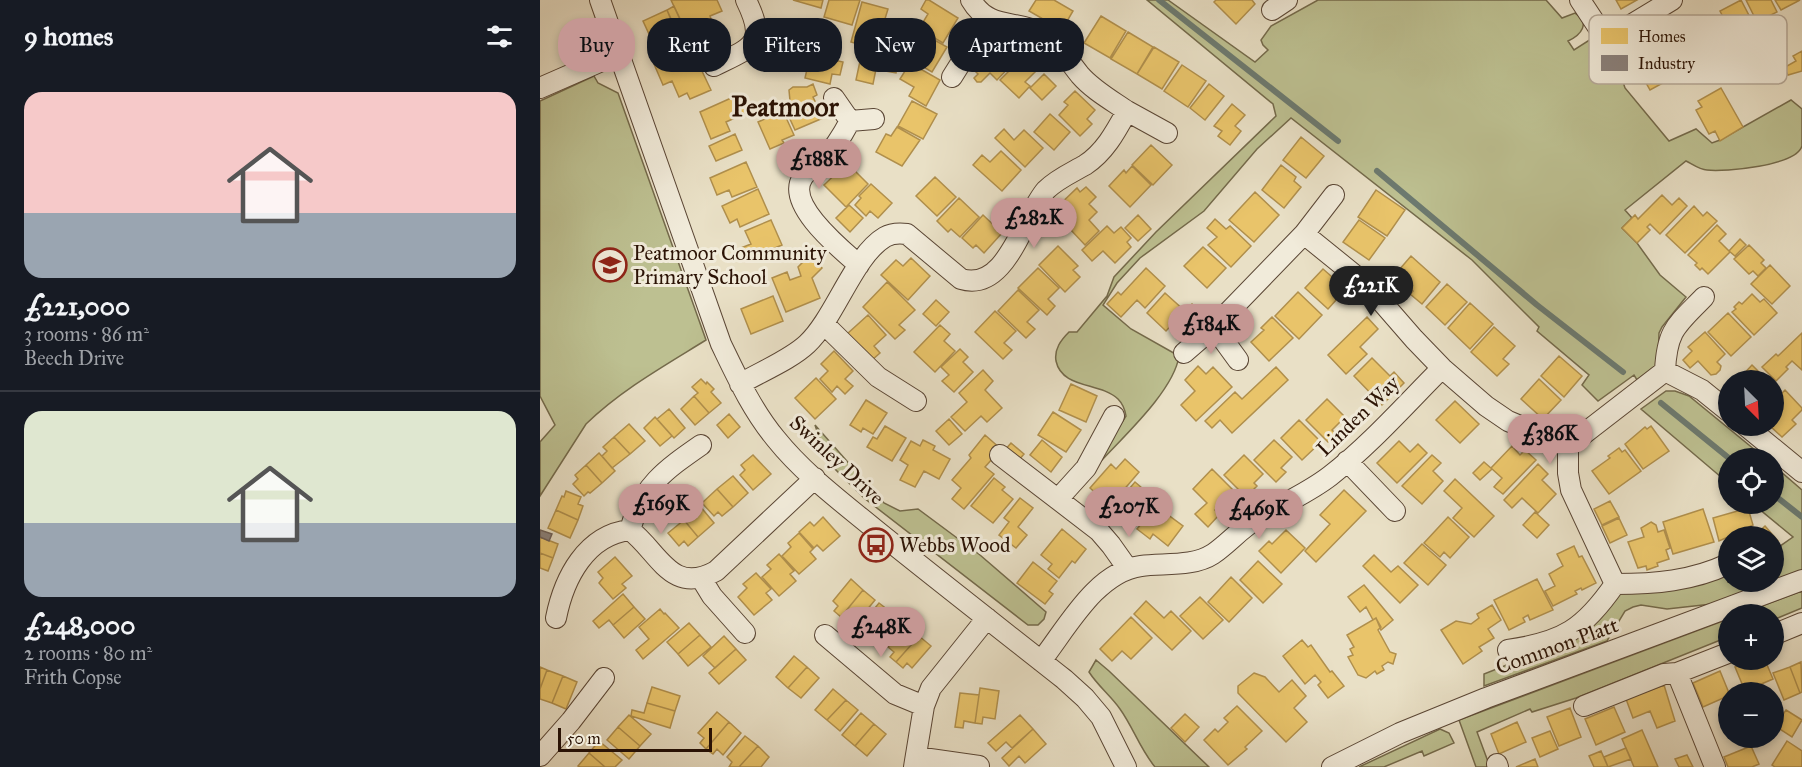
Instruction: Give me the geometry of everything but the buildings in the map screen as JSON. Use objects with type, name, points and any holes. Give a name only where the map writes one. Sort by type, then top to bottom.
[{"type":"street","name":"Swinley Drive","points":[[600,0],[607,18]]},
{"type":"street","points":[[731,58],[754,42],[757,35],[756,25],[746,0]]},
{"type":"street","points":[[971,0],[979,12],[989,18]]},
{"type":"street","points":[[1647,15],[1672,0]]},
{"type":"street","points":[[540,88],[577,72]]},
{"type":"street","name":"Swinley Drive","points":[[627,72],[721,344],[757,413],[776,439],[814,478],[1064,679],[1094,708],[1107,728],[1125,767]]},
{"type":"street","points":[[952,77],[955,72]]},
{"type":"street","points":[[1079,72],[1089,84],[1127,111],[1167,133]]},
{"type":"street","points":[[834,98],[850,121]]},
{"type":"street","points":[[740,384],[806,346],[824,324],[859,265],[885,237],[897,233],[907,234],[961,279],[979,282],[988,277],[1011,252],[1044,193],[1062,177],[1086,164],[1098,154],[1108,143],[1127,111]]},
{"type":"street","points":[[850,121],[874,119]]},
{"type":"street","points":[[850,121],[831,150],[801,178],[800,188],[806,209],[818,226],[859,265]]},
{"type":"street","points":[[1184,353],[1214,327],[1304,234],[1334,195]]},
{"type":"street","points":[[1304,234],[1367,285],[1414,339],[1443,368],[1496,413],[1526,429],[1568,446]]},
{"type":"street","points":[[1568,446],[1665,371],[1670,338],[1674,328],[1704,297]]},
{"type":"street","points":[[824,324],[878,377],[916,401]]},
{"type":"street","points":[[1214,327],[1238,360]]},
{"type":"street","name":"Linden Way","points":[[1041,661],[1092,595],[1114,575],[1128,569],[1202,559],[1211,555],[1260,517],[1312,489],[1347,461],[1443,368]]},
{"type":"street","points":[[1665,371],[1702,390],[1718,403]]},
{"type":"street","points":[[1058,498],[1086,468],[1114,416]]},
{"type":"street","points":[[1760,436],[1800,466]]},
{"type":"street","points":[[630,530],[640,504],[654,482],[664,471],[701,445]]},
{"type":"street","points":[[1568,446],[1571,490],[1615,584]]},
{"type":"street","points":[[1000,455],[1099,531],[1128,569]]},
{"type":"street","points":[[1347,461],[1395,511]]},
{"type":"street","points":[[630,530],[667,570],[684,577],[701,578],[716,571],[814,478]]},
{"type":"street","points":[[556,618],[561,595],[585,553],[603,538],[630,530]]},
{"type":"street","points":[[1615,584],[1650,584],[1690,578],[1718,568]]},
{"type":"street","points":[[701,578],[712,596],[745,633]]},
{"type":"street","name":"Common Platt","points":[[1332,767],[1400,733],[1486,698],[1802,580]]},
{"type":"street","points":[[1508,650],[1528,647],[1556,638],[1587,620],[1599,608],[1615,584]]},
{"type":"street","points":[[979,766],[915,762],[924,706],[931,688],[987,618]]},
{"type":"street","points":[[1784,631],[1802,624]]},
{"type":"street","points":[[825,635],[895,694],[924,706]]},
{"type":"street","points":[[1584,706],[1664,674],[1677,673],[1718,657]]},
{"type":"street","points":[[1677,673],[1715,767]]},
{"type":"street","points":[[544,744],[571,721],[604,678]]},
{"type":"green space","points":[[1147,0],[1168,0],[1255,62],[1268,50],[1261,40],[1271,26],[1318,0],[1546,0],[1562,18],[1575,13],[1580,17],[1583,25],[1580,32],[1568,41],[1574,50],[1589,40],[1589,84],[1624,84],[1669,141],[1696,129],[1712,143],[1791,100],[1802,109],[1802,146],[1797,153],[1787,158],[1743,169],[1704,170],[1686,161],[1625,210],[1632,218],[1622,228],[1637,243],[1660,275],[1686,297],[1659,333],[1658,364],[1637,380],[1634,375],[1598,401],[1582,385],[1589,375],[1537,331],[1539,327],[1472,260],[1291,118],[1257,149],[1204,211],[1140,258],[1117,283],[1103,305],[1131,329],[1179,356],[1175,369],[1159,397],[1102,460],[1097,461],[1126,416],[1124,409],[1120,401],[1110,394],[1066,376],[1056,361],[1059,345],[1069,332],[1077,332],[1107,296],[1114,277],[1156,232],[1276,116],[1273,104]]},
{"type":"green space","name":"Peatmoor Community Primary School","points":[[594,76],[598,83],[618,93],[706,340],[628,389],[586,424],[540,496],[540,442],[555,425],[540,396],[540,101]]},
{"type":"green space","points":[[1666,391],[1675,391],[1689,396],[1718,420],[1718,436],[1738,436],[1753,448],[1718,448],[1718,474],[1641,409]]},
{"type":"green space","points":[[815,425],[884,503],[900,511],[918,509],[980,555],[1046,612],[1044,619],[1038,625],[1028,625],[864,498],[827,461]]},
{"type":"green space","points":[[1784,474],[1802,490],[1802,570],[1784,579],[1784,543],[1793,537],[1784,530],[1784,526],[1780,526],[1765,514],[1784,514]]},
{"type":"green space","points":[[1718,571],[1718,592],[1746,592],[1712,604],[1667,609],[1641,605],[1633,607],[1625,611],[1607,641],[1484,686],[1484,674],[1570,640],[1614,594]]},
{"type":"green space","points":[[1802,591],[1802,608],[1784,615],[1784,604],[1767,604]]},
{"type":"green space","points":[[1718,623],[1718,641],[1576,698],[1532,712],[1530,709],[1477,732],[1490,767],[1476,767],[1459,720]]},
{"type":"green space","points":[[1096,660],[1209,767],[1155,767],[1120,709],[1089,672]]},
{"type":"green space","points":[[1440,729],[1449,733],[1454,743],[1424,756],[1422,751],[1384,767],[1359,767]]},
{"type":"waterway","points":[[1159,0],[1338,141]]},
{"type":"waterway","points":[[1377,171],[1537,305],[1623,372]]},
{"type":"waterway","points":[[1661,403],[1718,449]]},
{"type":"waterway","points":[[1784,503],[1802,517]]},
{"type":"place","name":"Peatmoor Community Primary School","points":[[610,265]]},
{"type":"place","name":"Webbs Wood","points":[[876,545]]},
{"type":"district","name":"Peatmoor","points":[[785,106]]}]
